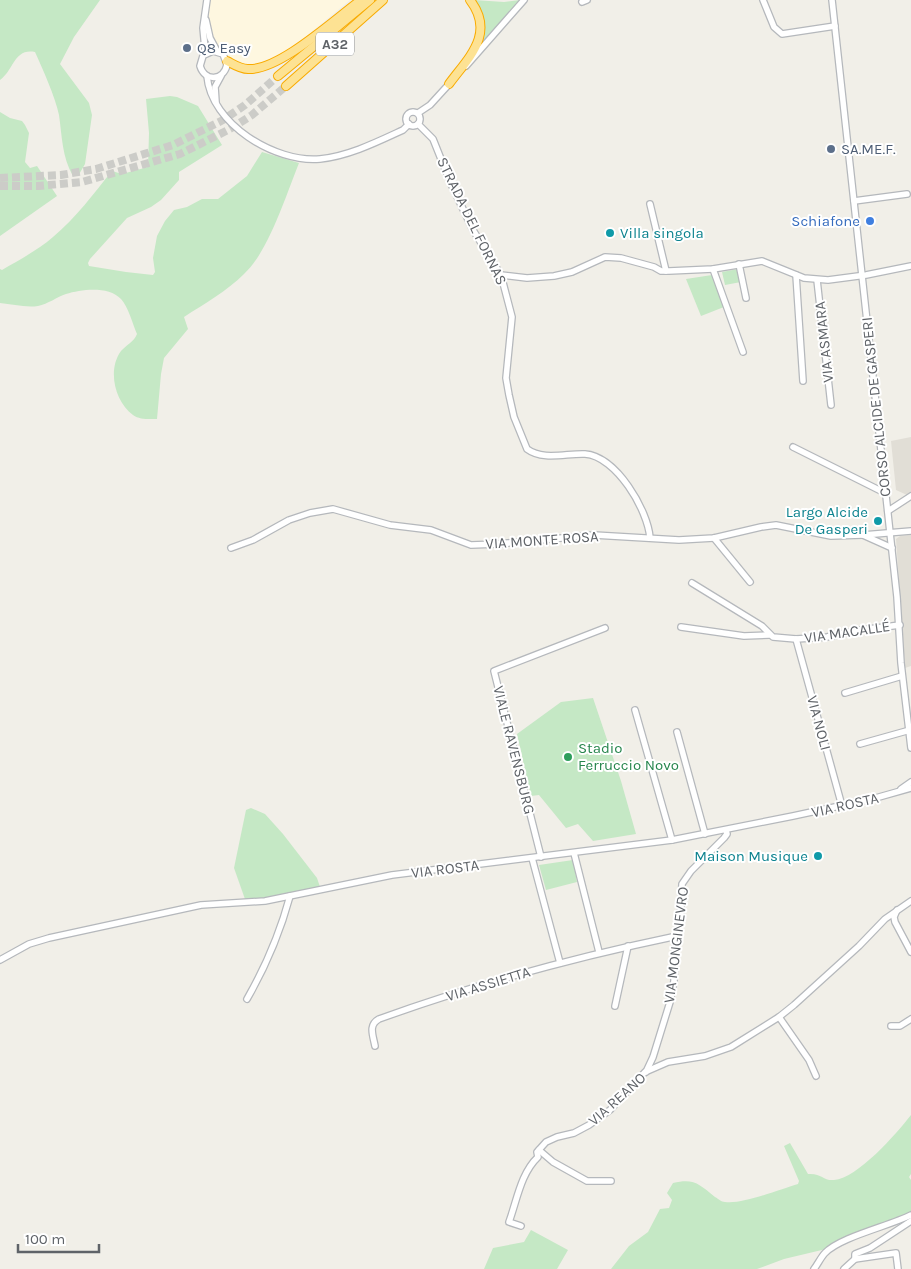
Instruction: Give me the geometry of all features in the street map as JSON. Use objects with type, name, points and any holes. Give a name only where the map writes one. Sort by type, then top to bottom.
[{"type":"highway","points":[[227,61],[247,69],[268,66],[284,59],[361,0]]},
{"type":"highway","name":"A32","points":[[278,76],[370,0]]},
{"type":"highway","name":"A32","points":[[286,86],[383,0]]},
{"type":"highway","points":[[329,49],[346,40],[391,0]]},
{"type":"highway","points":[[449,84],[470,58],[478,42],[479,18],[470,0]]},
{"type":"street","points":[[207,0],[206,20],[210,38],[216,51]]},
{"type":"street","points":[[418,113],[421,117],[418,124],[414,126],[409,124],[406,120],[407,115],[411,112],[418,113],[430,105],[524,0]]},
{"type":"street","points":[[764,0],[772,23],[779,33],[785,34],[835,26]]},
{"type":"street","name":"CORSO ALCIDE DE GASPERI","points":[[832,0],[888,510],[900,626],[902,676],[911,748]]},
{"type":"street","points":[[206,20],[203,28],[204,55],[200,66],[207,76],[210,94],[228,119],[252,141],[275,151],[306,159],[320,159],[341,154],[403,130],[409,124]]},
{"type":"street","points":[[204,55],[210,51],[216,51],[223,54],[227,61],[226,69],[215,87],[216,102]]},
{"type":"street","points":[[207,76],[214,78],[221,76]]},
{"type":"street","name":"STRADA DEL FORNAS","points":[[418,124],[433,140],[473,230],[501,275],[512,317],[506,378],[514,417],[524,443],[530,451],[556,456],[592,455],[606,461],[625,482],[636,499],[647,524],[650,538]]},
{"type":"street","points":[[854,201],[907,194]]},
{"type":"street","points":[[650,204],[666,271]]},
{"type":"street","points":[[501,275],[528,278],[554,276],[572,272],[605,257],[620,258],[666,271],[713,269],[762,261],[796,275],[817,280],[862,276],[911,266]]},
{"type":"street","points":[[739,264],[746,298]]},
{"type":"street","points":[[713,269],[743,352]]},
{"type":"street","points":[[796,275],[802,381]]},
{"type":"street","name":"VIA ASMARA","points":[[817,280],[831,405]]},
{"type":"street","points":[[793,447],[885,493]]},
{"type":"street","points":[[888,510],[911,496]]},
{"type":"street","name":"VIA MONTE ROSA","points":[[232,548],[253,540],[289,520],[310,513],[333,509],[390,525],[431,530],[471,545],[594,535],[679,540],[714,538],[776,525],[830,536],[863,535]]},
{"type":"street","points":[[863,535],[911,530]]},
{"type":"street","points":[[863,535],[892,548]]},
{"type":"street","points":[[714,538],[750,582]]},
{"type":"street","name":"VIA MACALLÉ","points":[[692,584],[762,626],[773,637],[796,639],[827,637],[860,630],[900,626]]},
{"type":"street","points":[[681,627],[744,636],[768,634]]},
{"type":"street","name":"VIALE RAVENSBURG","points":[[541,857],[494,671],[605,628]]},
{"type":"street","name":"VIA NOLI","points":[[796,639],[842,806]]},
{"type":"street","points":[[845,693],[902,676]]},
{"type":"street","points":[[635,710],[672,840]]},
{"type":"street","points":[[677,732],[705,834]]},
{"type":"street","points":[[860,744],[910,732]]},
{"type":"street","name":"VIA ROSTA","points":[[895,793],[911,782]]},
{"type":"street","name":"VIA ROSTA","points":[[0,960],[29,944],[58,935],[201,906],[256,902],[392,875],[672,840],[842,806],[911,788]]},
{"type":"street","name":"VIA MONGINEVRO","points":[[645,1072],[653,1057],[670,1002],[674,980],[675,943],[680,924],[681,890],[684,879],[724,838],[727,834],[726,830]]},
{"type":"street","points":[[574,853],[599,952]]},
{"type":"street","points":[[532,858],[560,963]]},
{"type":"street","points":[[246,999],[281,928],[290,896]]},
{"type":"street","name":"VIA REANO","points":[[521,1226],[509,1222],[523,1178],[531,1164],[538,1157],[537,1152],[546,1142],[574,1133],[589,1125],[610,1110],[645,1072],[668,1062],[705,1056],[732,1047],[778,1017],[794,1005],[897,910],[911,901]]},
{"type":"street","points":[[897,910],[894,918],[911,952]]},
{"type":"street","name":"VIA ASSIETTA","points":[[375,1046],[372,1027],[379,1018],[487,984],[599,952],[677,936]]},
{"type":"street","points":[[614,1006],[628,946]]},
{"type":"street","points":[[778,1017],[810,1060],[816,1076]]},
{"type":"street","points":[[891,1026],[900,1026],[911,1019]]},
{"type":"street","points":[[539,1150],[553,1162],[587,1181],[612,1181]]},
{"type":"street","points":[[814,1269],[826,1252],[847,1240],[911,1215]]},
{"type":"street","points":[[855,1259],[855,1254],[870,1248],[911,1221]]},
{"type":"street","points":[[844,1269],[855,1259],[896,1253],[898,1269]]},
{"type":"shaded area","points":[[209,0],[350,0],[285,54],[263,65],[245,66],[237,63],[225,54],[212,37]]},
{"type":"shaded area","points":[[911,437],[911,493],[907,495],[896,490],[891,441]]},
{"type":"shaded area","points":[[911,535],[911,666],[905,668],[896,539],[900,536]]},
{"type":"green space","points":[[0,0],[100,0],[74,37],[60,64],[89,103],[92,115],[85,164],[78,176],[73,176],[69,169],[57,108],[35,52],[23,53],[18,56],[5,76],[0,80]]},
{"type":"green space","points":[[474,0],[504,2],[520,0],[481,44],[483,33],[482,21],[480,10]]},
{"type":"green space","points":[[170,96],[198,106],[222,145],[179,172],[179,180],[161,200],[151,207],[127,218],[90,259],[89,266],[153,275],[155,272],[153,258],[157,236],[165,221],[174,210],[187,207],[202,199],[218,199],[247,176],[262,152],[299,163],[276,222],[253,264],[230,286],[184,317],[188,329],[164,358],[157,419],[145,419],[136,417],[127,409],[115,385],[114,367],[117,359],[121,351],[137,334],[124,302],[110,292],[87,290],[66,294],[38,306],[0,303],[0,269],[2,270],[28,255],[61,230],[77,214],[112,171],[122,174],[148,167],[149,133],[146,99]]},
{"type":"green space","points":[[0,112],[10,118],[22,121],[25,125],[29,133],[25,162],[30,168],[37,166],[57,196],[0,236]]},
{"type":"green space","points":[[738,269],[741,282],[725,285],[722,272]]},
{"type":"green space","points":[[712,275],[724,307],[701,316],[686,279]]},
{"type":"green space","name":"Stadio Ferruccio Novo","points":[[593,698],[621,781],[636,834],[593,841],[578,824],[566,828],[539,795],[531,796],[517,734],[561,702]]},
{"type":"green space","points":[[251,808],[265,814],[283,834],[317,878],[321,890],[246,902],[234,868],[246,810]]},
{"type":"green space","points":[[573,860],[577,882],[546,890],[539,865]]},
{"type":"green space","points":[[911,1115],[911,1174],[909,1177],[911,1180],[911,1213],[826,1249],[784,1259],[757,1269],[611,1269],[629,1246],[648,1232],[660,1209],[669,1208],[672,1200],[667,1193],[673,1183],[686,1181],[696,1183],[724,1202],[751,1199],[798,1184],[799,1181],[784,1146],[790,1143],[808,1174],[834,1180],[854,1172],[865,1164]]},
{"type":"green space","points":[[531,1230],[568,1250],[557,1269],[484,1269],[493,1248],[524,1242]]},
{"type":"tunnel","points":[[0,178],[61,175],[96,169],[173,145],[223,120],[245,105],[278,76]]},
{"type":"tunnel","points":[[0,186],[38,186],[82,182],[180,154],[230,129],[252,115],[286,86]]},
{"type":"place","name":"Q8 Easy","points":[[187,48]]},
{"type":"place","name":"SA.ME.F.","points":[[831,149]]},
{"type":"place","name":"Schiafone","points":[[870,221]]},
{"type":"place","name":"Villa singola","points":[[610,233]]},
{"type":"place","name":"Largo Alcide De Gasperi","points":[[878,521]]},
{"type":"place","name":"Stadio Ferruccio Novo","points":[[568,757]]},
{"type":"place","name":"Maison Musique","points":[[818,856]]}]
